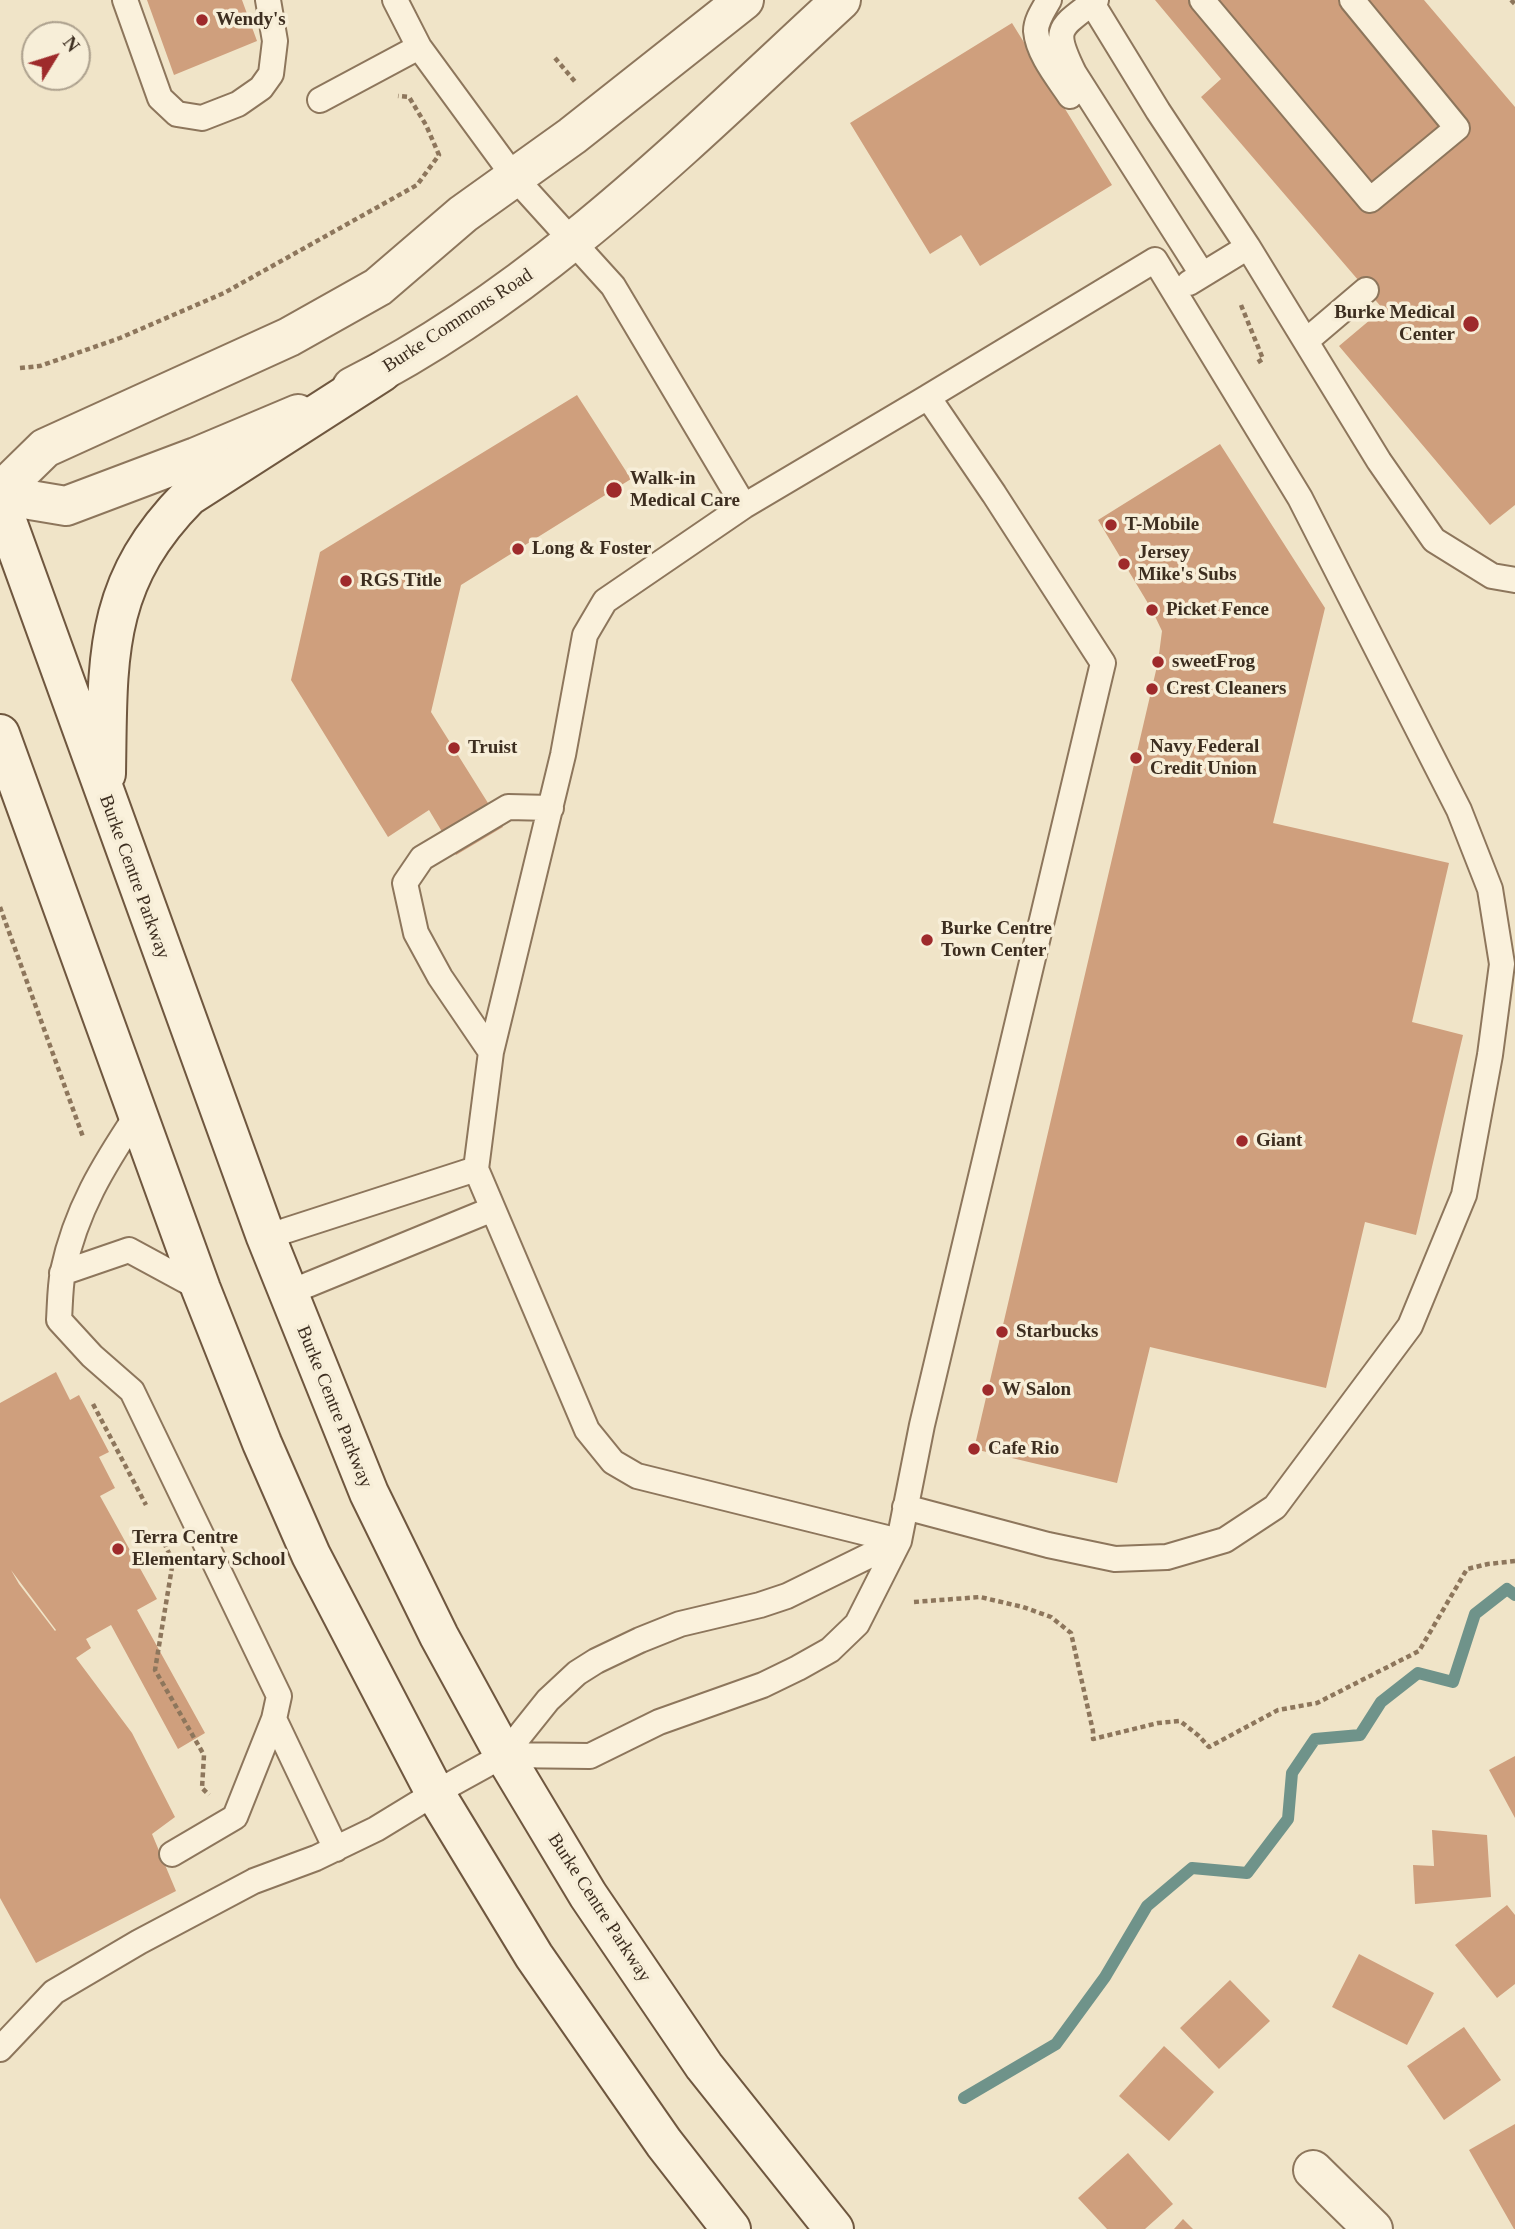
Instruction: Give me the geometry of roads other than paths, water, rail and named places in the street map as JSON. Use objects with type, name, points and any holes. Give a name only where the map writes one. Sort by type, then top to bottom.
[{"type":"main road","name":"Burke Commons Road","points":[[0,494],[45,448],[289,337],[377,287],[463,214],[572,136],[744,0]]},
{"type":"main road","name":"Burke Commons Road","points":[[0,494],[66,506],[247,436],[382,372],[498,299],[573,242],[688,142],[841,0]]},
{"type":"main road","points":[[105,797],[110,648],[129,578],[143,552],[165,520],[189,496],[382,372]]},
{"type":"main road","name":"Burke Centre Parkway","points":[[0,502],[266,1237],[369,1493],[439,1636],[504,1755],[588,1895],[704,2066],[834,2229]]},
{"type":"main road","points":[[0,734],[201,1289],[310,1555],[435,1793],[534,1956],[664,2143],[732,2229]]},
{"type":"main road","points":[[1313,2170],[1373,2229]]},
{"type":"lane","points":[[124,0],[160,97],[177,114],[202,118],[238,104],[261,88],[271,74],[275,41],[268,0]]},
{"type":"lane","points":[[395,0],[419,47],[515,178],[613,286],[744,506]]},
{"type":"lane","points":[[1049,0],[1036,30],[1043,52],[1196,278]]},
{"type":"lane","points":[[1202,0],[1370,200],[1457,128],[1352,0]]},
{"type":"lane","points":[[905,1507],[1048,1545],[1115,1559],[1167,1557],[1225,1540],[1275,1507],[1410,1326],[1464,1195],[1490,1055],[1502,964],[1490,889],[1459,810],[1300,498],[1196,278],[1074,73],[1061,46],[1060,35],[1067,22],[1092,1],[1158,111],[1248,247],[1379,461],[1434,540],[1492,576],[1515,580]]},
{"type":"lane","points":[[320,100],[419,47]]},
{"type":"lane","points":[[1196,278],[1248,247]]},
{"type":"lane","points":[[898,1541],[638,1476],[613,1462],[587,1430],[476,1169],[491,1052],[551,808],[585,635],[605,601],[744,506],[1155,260],[1196,278]]},
{"type":"lane","points":[[1306,341],[1366,290]]},
{"type":"lane","points":[[504,1755],[590,1756],[659,1722],[763,1685],[798,1668],[830,1650],[858,1624],[898,1541],[1103,663],[928,397]]},
{"type":"lane","points":[[491,1052],[440,977],[416,933],[405,883],[422,858],[508,807],[551,808]]},
{"type":"lane","points":[[137,1115],[101,1170],[75,1226],[62,1273],[59,1320],[92,1356],[132,1391],[279,1696],[274,1719],[235,1817],[172,1854]]},
{"type":"lane","points":[[266,1237],[476,1169]]},
{"type":"lane","points":[[288,1293],[493,1209]]},
{"type":"lane","points":[[62,1273],[129,1250],[201,1289]]},
{"type":"lane","points":[[0,2049],[54,1992],[139,1942],[254,1881],[336,1849],[376,1829],[504,1755],[548,1700],[577,1673],[596,1661],[680,1624],[787,1596],[898,1541]]},
{"type":"lane","points":[[274,1719],[336,1849]]},
{"type":"waterway","points":[[964,2098],[1056,2044],[1105,1977],[1147,1906],[1192,1868],[1247,1873],[1288,1819],[1292,1773],[1315,1739],[1360,1735],[1381,1702],[1418,1673],[1453,1682],[1475,1614],[1507,1589],[1515,1595]]},
{"type":"place","name":"Wendy's","points":[[202,20]]},
{"type":"place","name":"Burke Medical Center","points":[[1471,324]]},
{"type":"place","name":"Walk-in Medical Care","points":[[614,490]]},
{"type":"place","name":"T-Mobile","points":[[1111,525]]},
{"type":"place","name":"Long & Foster","points":[[518,549]]},
{"type":"place","name":"Jersey Mike's Subs","points":[[1124,564]]},
{"type":"place","name":"RGS Title","points":[[346,581]]},
{"type":"place","name":"Picket Fence","points":[[1152,610]]},
{"type":"place","name":"sweetFrog","points":[[1158,662]]},
{"type":"place","name":"Crest Cleaners","points":[[1152,689]]},
{"type":"place","name":"Truist","points":[[454,748]]},
{"type":"place","name":"Navy Federal Credit Union","points":[[1136,758]]},
{"type":"place","name":"Burke Centre Town Center","points":[[927,940]]},
{"type":"place","name":"Giant","points":[[1242,1141]]},
{"type":"place","name":"Starbucks","points":[[1002,1332]]},
{"type":"place","name":"W Salon","points":[[988,1390]]},
{"type":"place","name":"Cafe Rio","points":[[974,1449]]},
{"type":"place","name":"Terra Centre Elementary School","points":[[118,1549]]}]
